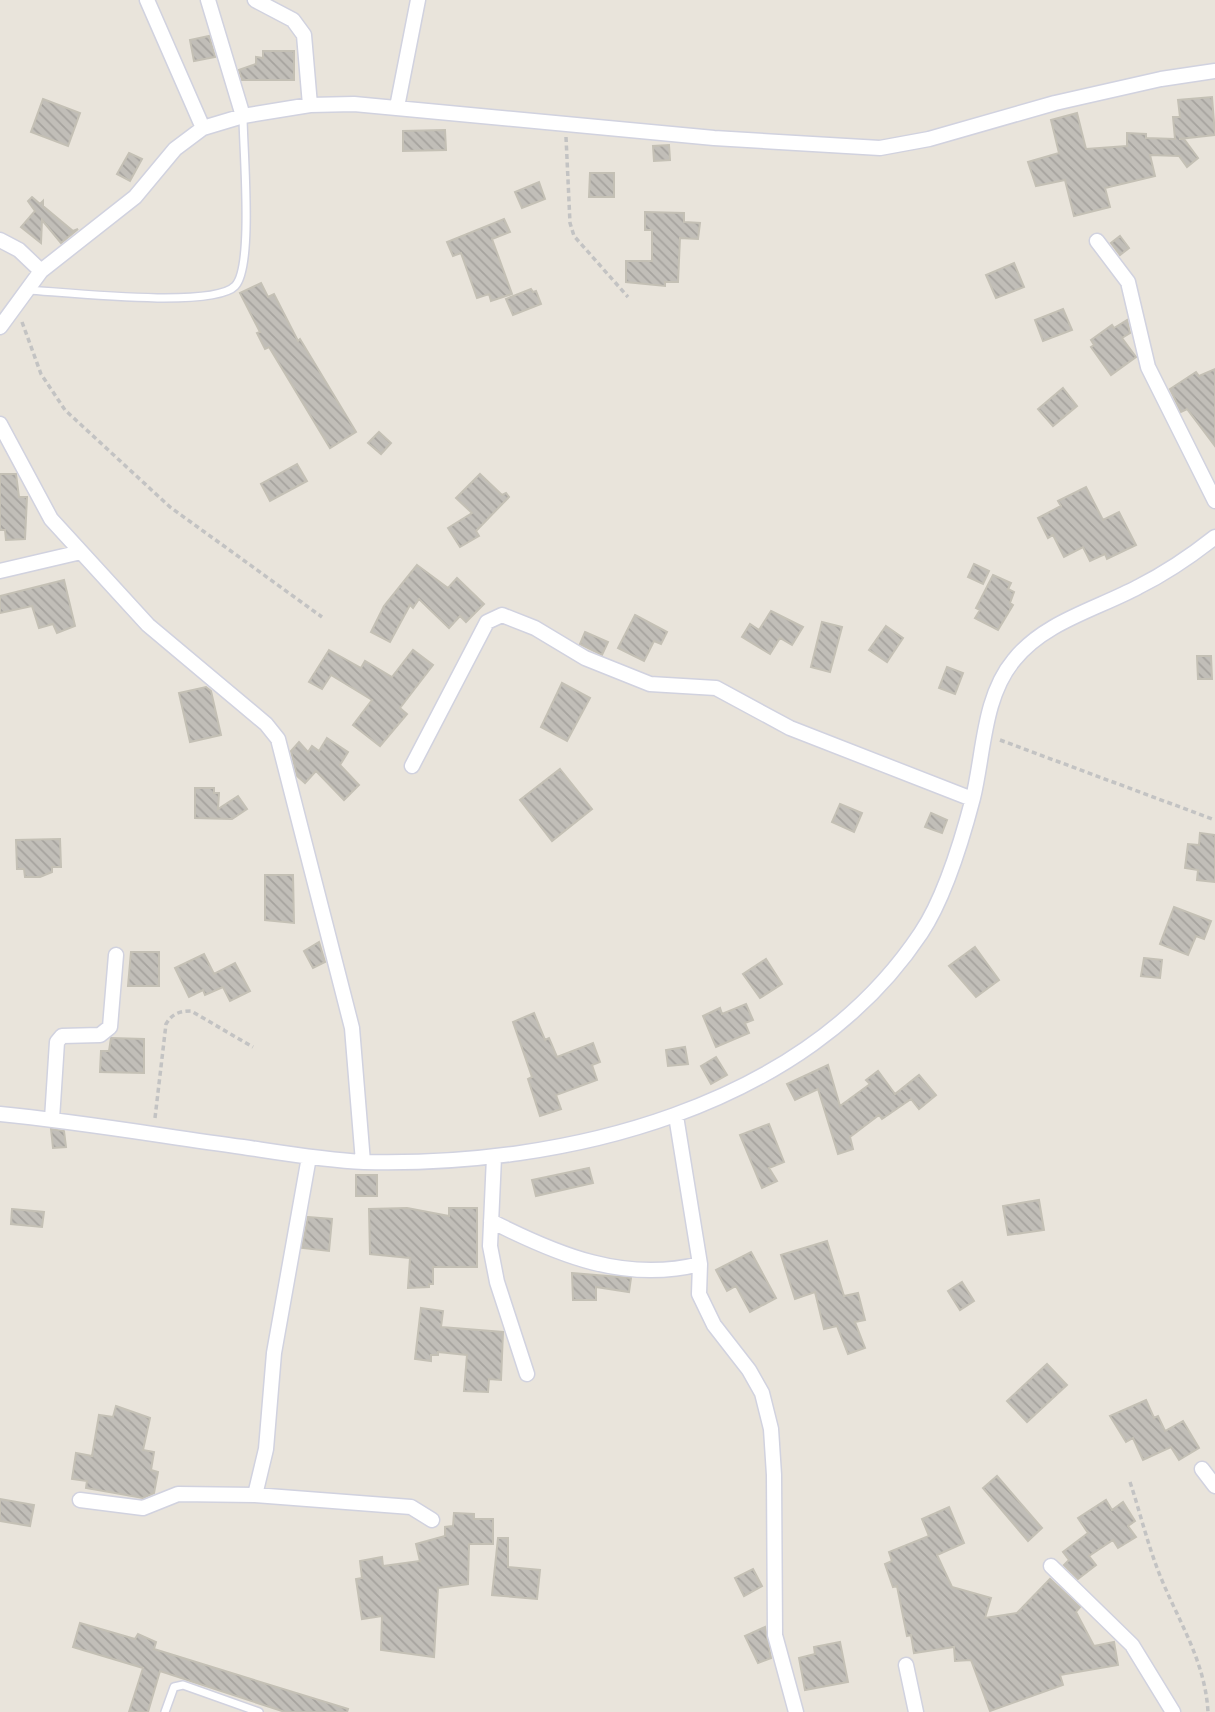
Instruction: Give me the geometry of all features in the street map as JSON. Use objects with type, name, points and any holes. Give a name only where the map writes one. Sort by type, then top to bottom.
[{"type":"street","points":[[146,0],[203,128]]},
{"type":"street","points":[[208,0],[243,116]]},
{"type":"street","points":[[255,0],[300,25],[304,35],[310,105]]},
{"type":"street","points":[[397,107],[418,0]]},
{"type":"street","points":[[0,327],[41,271],[135,197],[175,149],[203,128],[243,116],[310,105],[397,107],[565,125],[880,148],[929,139],[1055,103],[1161,79],[1215,71]]},
{"type":"street","points":[[0,240],[19,250],[41,271]]},
{"type":"street","points":[[1097,241],[1128,282],[1148,367],[1215,501]]},
{"type":"street","points":[[0,424],[51,519],[148,625],[266,724],[278,739],[352,1028],[363,1162]]},
{"type":"street","points":[[0,1114],[52,1119],[309,1157],[363,1162],[494,1157],[552,1148],[676,1116],[797,1057],[837,1028],[872,994],[922,932],[950,872],[972,799],[998,685],[1014,659],[1053,628],[1138,588],[1186,560],[1215,537]]},
{"type":"street","points":[[0,571],[81,552]]},
{"type":"street","points":[[412,766],[487,622],[502,615],[535,628],[585,658],[650,684],[716,688],[790,728],[972,799]]},
{"type":"street","points":[[52,1119],[57,1042],[62,1036],[100,1035],[110,1027],[116,955]]},
{"type":"street","points":[[676,1116],[700,1264],[699,1294],[714,1325],[749,1370],[762,1393],[771,1429],[774,1475],[775,1635],[796,1712]]},
{"type":"street","points":[[255,1495],[266,1449],[274,1353],[309,1157]]},
{"type":"street","points":[[494,1157],[490,1246],[497,1282],[527,1374]]},
{"type":"street","points":[[491,1221],[529,1240],[623,1269],[669,1272],[700,1264]]},
{"type":"street","points":[[1202,1469],[1215,1486]]},
{"type":"street","points":[[80,1500],[143,1508],[178,1494],[255,1495],[411,1507],[432,1520]]},
{"type":"street","points":[[1051,1566],[1132,1646],[1174,1712]]},
{"type":"street","points":[[906,1665],[916,1712]]},
{"type":"lane","points":[[28,290],[148,298],[215,296],[235,287],[244,269],[246,240],[243,116]]},
{"type":"lane","points":[[165,1712],[174,1687],[183,1685],[259,1712]]},
{"type":"path","points":[[565,125],[570,223],[574,236],[628,298]]},
{"type":"path","points":[[16,307],[41,374],[65,410],[170,507],[322,617]]},
{"type":"path","points":[[985,734],[1215,821]]},
{"type":"path","points":[[153,1134],[166,1024],[170,1017],[180,1011],[191,1011],[253,1047]]},
{"type":"path","points":[[1130,1482],[1156,1564],[1189,1634],[1199,1663],[1208,1712]]},
{"type":"building","points":[[209,36],[215,57],[194,61],[190,40]]},
{"type":"building","points":[[263,51],[294,51],[294,80],[242,80],[239,70],[256,64],[256,57],[263,58]]},
{"type":"building","points":[[1212,97],[1215,135],[1179,139],[1184,139],[1198,158],[1187,167],[1179,156],[1150,155],[1155,176],[1105,188],[1110,207],[1074,216],[1065,180],[1036,186],[1028,162],[1059,153],[1051,120],[1077,113],[1086,149],[1127,146],[1127,133],[1146,134],[1146,138],[1175,139],[1173,117],[1180,117],[1178,100]]},
{"type":"building","points":[[43,99],[80,113],[68,146],[31,132]]},
{"type":"building","points":[[445,130],[446,150],[403,151],[403,131]]},
{"type":"building","points":[[669,145],[670,160],[654,161],[653,146]]},
{"type":"building","points":[[129,153],[142,159],[130,181],[117,174]]},
{"type":"building","points":[[590,173],[614,173],[614,197],[589,197]]},
{"type":"building","points":[[539,182],[545,199],[522,208],[515,192]]},
{"type":"building","points":[[32,197],[40,204],[43,201],[43,206],[73,231],[78,229],[61,243],[42,220],[41,243],[21,227],[35,211],[28,201]]},
{"type":"building","points":[[645,212],[684,213],[684,222],[700,223],[698,239],[680,238],[678,282],[665,282],[665,286],[626,282],[626,261],[652,261],[652,230],[645,230]]},
{"type":"building","points":[[504,219],[510,232],[492,239],[512,294],[491,301],[489,294],[477,298],[461,253],[453,256],[447,242]]},
{"type":"building","points":[[1120,236],[1129,248],[1120,255],[1111,243]]},
{"type":"building","points":[[1014,263],[1024,287],[996,298],[986,275]]},
{"type":"building","points":[[261,283],[268,297],[274,294],[298,341],[300,339],[356,432],[330,448],[269,347],[265,349],[257,333],[260,332],[240,293]]},
{"type":"building","points":[[531,289],[536,291],[541,304],[513,315],[506,299]]},
{"type":"building","points":[[1063,309],[1072,330],[1043,341],[1035,320]]},
{"type":"building","points":[[1127,320],[1130,333],[1122,338],[1136,357],[1111,375],[1091,347],[1094,345],[1091,340],[1112,325],[1114,328]]},
{"type":"building","points":[[1215,369],[1215,446],[1187,409],[1181,412],[1170,389],[1196,372],[1199,376]]},
{"type":"building","points":[[1063,388],[1077,406],[1053,426],[1038,409]]},
{"type":"building","points":[[379,432],[391,443],[381,454],[368,443]]},
{"type":"building","points":[[297,464],[307,481],[270,501],[261,484]]},
{"type":"building","points":[[0,474],[16,474],[19,497],[27,497],[25,539],[6,540],[5,530],[0,530]]},
{"type":"building","points":[[480,474],[502,495],[506,493],[509,497],[476,531],[479,536],[460,547],[448,528],[472,513],[456,498]]},
{"type":"building","points":[[1086,487],[1103,520],[1119,512],[1136,545],[1107,559],[1105,554],[1090,561],[1083,547],[1064,557],[1053,535],[1048,538],[1038,518],[1061,506],[1058,501]]},
{"type":"building","points":[[974,564],[989,571],[983,584],[968,577]]},
{"type":"building","points":[[417,565],[448,588],[457,578],[484,604],[466,622],[460,616],[449,628],[419,599],[413,608],[410,605],[390,642],[371,632],[384,606]]},
{"type":"building","points":[[993,575],[1011,583],[1008,589],[1014,592],[1010,603],[1013,605],[998,630],[975,618],[980,610],[976,608]]},
{"type":"building","points":[[64,580],[75,626],[57,633],[53,624],[39,628],[32,606],[0,613],[0,596]]},
{"type":"building","points":[[771,611],[803,627],[792,645],[780,638],[770,654],[742,637],[750,624],[759,630]]},
{"type":"building","points":[[635,615],[667,632],[661,644],[654,641],[644,661],[618,648]]},
{"type":"building","points":[[822,622],[842,627],[830,672],[811,667]]},
{"type":"building","points":[[886,626],[903,638],[887,662],[869,650]]},
{"type":"building","points":[[585,632],[608,642],[602,655],[580,644]]},
{"type":"building","points":[[329,650],[361,668],[365,661],[392,677],[413,650],[433,665],[400,708],[407,714],[380,746],[353,725],[372,700],[331,675],[322,689],[309,682]]},
{"type":"building","points":[[1197,656],[1211,656],[1212,679],[1198,679]]},
{"type":"building","points":[[947,667],[963,673],[955,694],[939,688]]},
{"type":"building","points":[[562,683],[590,698],[567,741],[541,727]]},
{"type":"building","points":[[206,687],[211,691],[221,735],[190,742],[179,693]]},
{"type":"building","points":[[327,738],[348,752],[340,765],[359,785],[344,800],[316,771],[305,783],[297,776],[291,751],[299,742],[308,752],[312,746],[319,751]]},
{"type":"building","points":[[560,769],[592,809],[552,841],[520,800]]},
{"type":"building","points":[[195,788],[214,788],[214,793],[219,793],[218,809],[238,796],[247,809],[232,819],[195,818]]},
{"type":"building","points":[[840,804],[862,813],[854,832],[832,822]]},
{"type":"building","points":[[931,813],[947,820],[942,833],[925,827]]},
{"type":"building","points":[[1200,833],[1215,835],[1215,882],[1197,880],[1198,870],[1185,868],[1188,844],[1199,845]]},
{"type":"building","points":[[60,839],[61,867],[52,867],[52,872],[40,877],[25,877],[24,869],[17,869],[16,840]]},
{"type":"building","points":[[265,875],[293,875],[294,923],[265,920]]},
{"type":"building","points":[[1174,907],[1211,921],[1204,939],[1196,936],[1188,955],[1160,944]]},
{"type":"building","points":[[319,942],[325,962],[313,968],[304,951]]},
{"type":"building","points":[[975,947],[999,980],[976,997],[949,966]]},
{"type":"building","points":[[131,952],[159,952],[159,986],[128,986]]},
{"type":"building","points":[[204,954],[214,974],[235,963],[250,991],[230,1001],[223,987],[205,995],[203,990],[189,997],[175,968]]},
{"type":"building","points":[[1144,958],[1162,960],[1160,978],[1141,976]]},
{"type":"building","points":[[766,959],[782,984],[760,998],[743,974]]},
{"type":"building","points":[[746,1004],[753,1020],[745,1023],[749,1033],[716,1047],[703,1016],[720,1008],[722,1014]]},
{"type":"building","points":[[534,1013],[545,1040],[549,1038],[557,1057],[593,1043],[600,1062],[592,1065],[597,1080],[556,1095],[561,1109],[540,1116],[528,1079],[532,1077],[513,1022]]},
{"type":"building","points":[[111,1038],[144,1039],[144,1073],[100,1072],[101,1051],[109,1051]]},
{"type":"building","points":[[685,1047],[688,1064],[668,1066],[666,1050]]},
{"type":"building","points":[[716,1057],[727,1075],[711,1084],[701,1066]]},
{"type":"building","points":[[828,1065],[840,1106],[870,1084],[866,1080],[878,1071],[895,1094],[919,1075],[936,1095],[919,1109],[911,1099],[882,1119],[879,1115],[850,1137],[853,1149],[838,1154],[818,1089],[795,1100],[787,1084]]},
{"type":"building","points":[[769,1124],[784,1162],[769,1168],[777,1181],[762,1188],[740,1135]]},
{"type":"building","points":[[51,1129],[64,1131],[66,1147],[53,1148]]},
{"type":"building","points":[[589,1168],[593,1183],[536,1196],[532,1180]]},
{"type":"building","points":[[356,1175],[377,1175],[377,1196],[356,1196]]},
{"type":"building","points":[[1039,1200],[1044,1230],[1008,1235],[1003,1206]]},
{"type":"building","points":[[407,1208],[449,1216],[449,1208],[477,1208],[477,1267],[433,1267],[433,1284],[429,1284],[429,1287],[408,1288],[410,1258],[370,1254],[369,1209]]},
{"type":"building","points":[[12,1209],[44,1212],[42,1227],[11,1224]]},
{"type":"building","points":[[308,1217],[332,1219],[329,1251],[302,1248]]},
{"type":"building","points":[[827,1241],[844,1296],[858,1293],[865,1320],[855,1322],[865,1348],[848,1354],[837,1326],[824,1329],[815,1292],[795,1299],[781,1255]]},
{"type":"building","points":[[751,1252],[776,1298],[750,1312],[736,1286],[727,1291],[716,1270]]},
{"type":"building","points":[[572,1273],[631,1278],[629,1292],[596,1287],[596,1300],[573,1300]]},
{"type":"building","points":[[962,1282],[974,1301],[960,1310],[948,1291]]},
{"type":"building","points":[[421,1308],[443,1311],[441,1327],[503,1332],[501,1380],[489,1379],[488,1392],[464,1391],[467,1355],[438,1352],[438,1355],[431,1355],[431,1361],[415,1359]]},
{"type":"building","points":[[1047,1364],[1067,1385],[1027,1422],[1007,1401]]},
{"type":"building","points":[[1146,1400],[1154,1418],[1158,1416],[1165,1431],[1183,1421],[1199,1448],[1179,1460],[1171,1447],[1143,1460],[1133,1438],[1126,1442],[1110,1416]]},
{"type":"building","points":[[116,1406],[150,1418],[143,1450],[154,1452],[151,1470],[158,1472],[154,1493],[143,1498],[86,1488],[87,1481],[72,1479],[76,1453],[92,1456],[99,1415],[113,1417]]},
{"type":"building","points":[[997,1476],[1042,1528],[1028,1541],[983,1488]]},
{"type":"building","points":[[0,1499],[34,1505],[30,1526],[0,1521]]},
{"type":"building","points":[[1106,1500],[1112,1510],[1123,1502],[1135,1521],[1128,1526],[1136,1537],[1118,1548],[1113,1540],[1089,1556],[1096,1565],[1078,1579],[1064,1565],[1069,1560],[1063,1552],[1088,1533],[1078,1518]]},
{"type":"building","points":[[949,1507],[964,1543],[937,1555],[952,1587],[991,1598],[985,1618],[1017,1613],[1050,1579],[1080,1607],[1076,1612],[1094,1646],[1114,1642],[1118,1665],[1060,1675],[1063,1685],[990,1711],[971,1660],[955,1661],[954,1647],[914,1653],[911,1635],[907,1636],[897,1586],[893,1587],[885,1564],[892,1561],[889,1552],[929,1536],[922,1519]]},
{"type":"building","points":[[454,1513],[474,1514],[474,1519],[493,1519],[493,1544],[469,1544],[468,1584],[438,1588],[434,1657],[381,1650],[382,1616],[362,1619],[356,1579],[362,1578],[360,1561],[382,1557],[383,1566],[420,1561],[416,1544],[445,1536],[445,1527],[453,1526]]},
{"type":"building","points":[[498,1538],[508,1538],[508,1567],[540,1570],[537,1599],[492,1595]]},
{"type":"building","points":[[753,1569],[762,1586],[744,1596],[735,1578]]},
{"type":"building","points":[[80,1623],[135,1639],[138,1634],[156,1642],[154,1649],[348,1709],[347,1712],[285,1712],[160,1671],[148,1712],[129,1712],[143,1668],[73,1647]]},
{"type":"building","points":[[765,1627],[771,1658],[758,1663],[745,1636]]},
{"type":"building","points":[[840,1642],[848,1682],[805,1690],[799,1658],[815,1654],[814,1647]]}]
